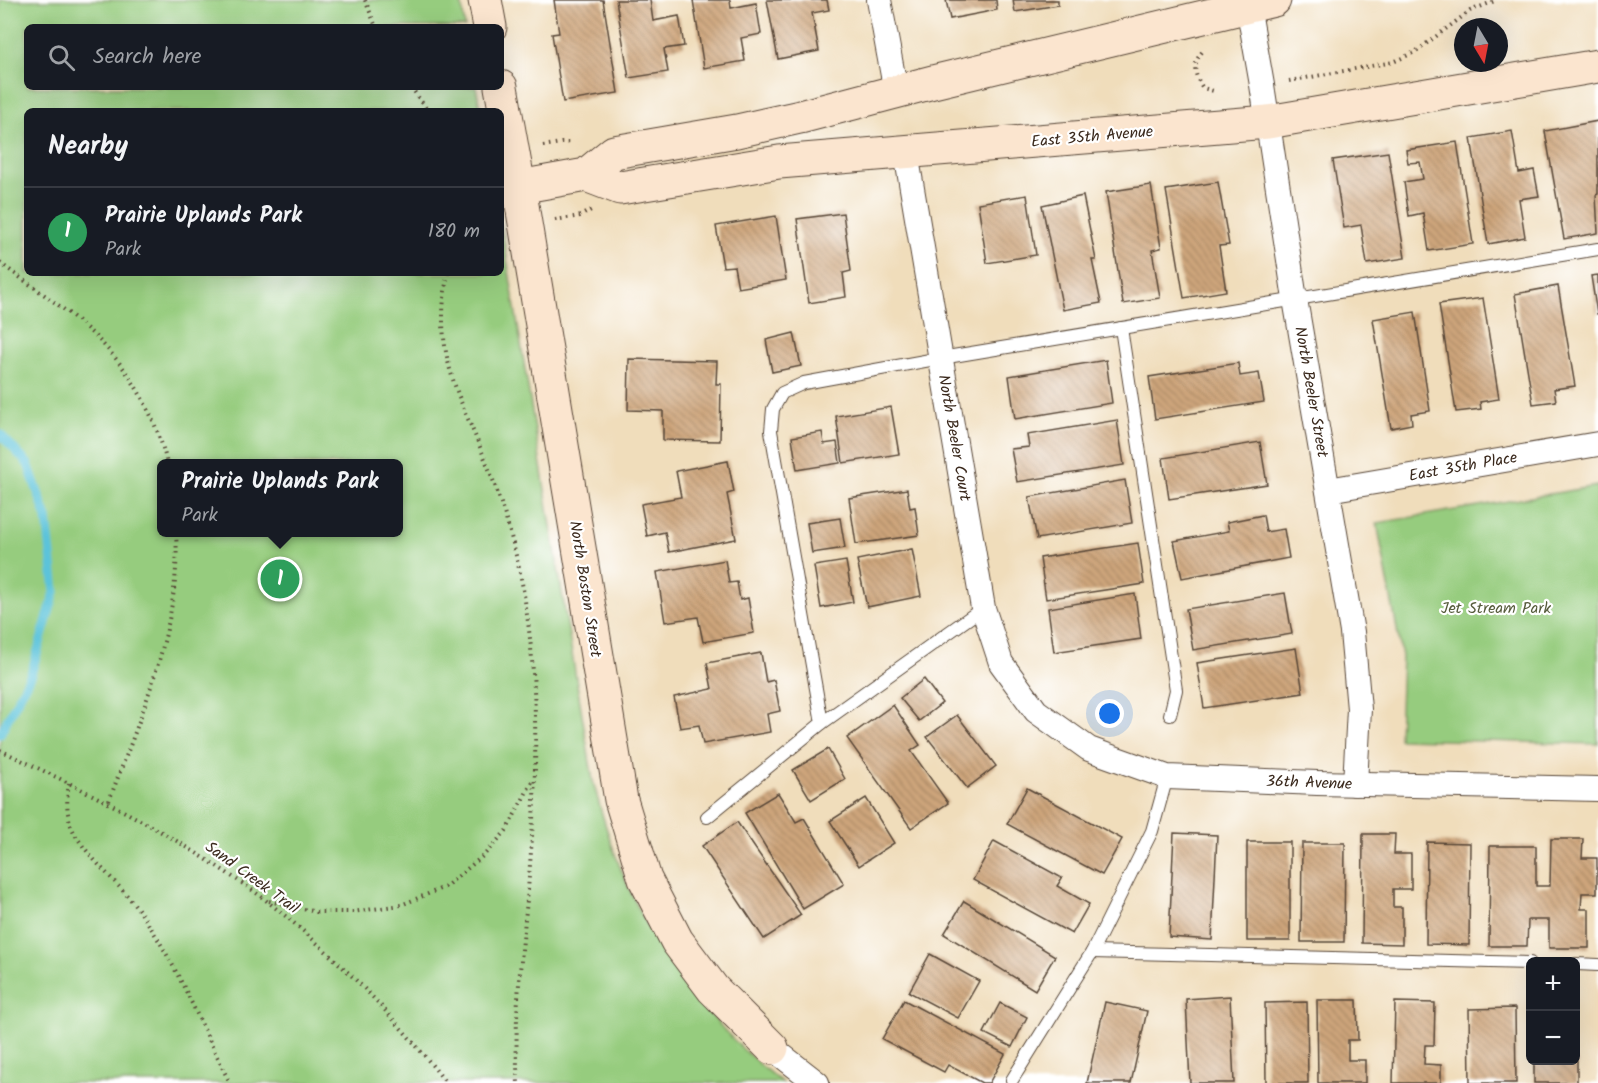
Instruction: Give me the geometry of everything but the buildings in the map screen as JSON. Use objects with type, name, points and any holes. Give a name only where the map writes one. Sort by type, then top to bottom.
[{"type":"street","points":[[485,0],[489,24]]},
{"type":"street","points":[[879,0],[896,92]]},
{"type":"street","points":[[519,187],[586,175],[614,152],[800,117],[1256,2]]},
{"type":"street","name":"North Beeler Street","points":[[1256,2],[1268,122],[1295,299],[1352,632],[1359,709],[1355,784]]},
{"type":"street","name":"East 35th Avenue","points":[[586,175],[620,188],[779,162],[1268,122],[1598,66]]},
{"type":"street","name":"North Boston Street","points":[[502,90],[621,800],[645,879],[677,941],[713,989],[772,1048]]},
{"type":"street","name":"North Beeler Court","points":[[906,153],[983,608],[1001,663],[1036,711]]},
{"type":"street","name":"East 35th Place","points":[[1328,490],[1598,444]]},
{"type":"street","name":"36th Avenue","points":[[1036,711],[1089,749],[1167,777],[1598,789]]},
{"type":"street","points":[[772,1048],[818,1083]]},
{"type":"lane","points":[[822,723],[771,430],[773,409],[783,393],[804,383],[941,358],[1598,249]]},
{"type":"lane","points":[[1121,328],[1176,690],[1170,715]]},
{"type":"lane","points":[[707,817],[822,723],[983,608]]},
{"type":"lane","points":[[1012,1080],[1092,952],[1152,831],[1167,777]]},
{"type":"lane","points":[[1092,952],[1526,963]]},
{"type":"lane","points":[[1580,964],[1598,965]]},
{"type":"path","points":[[365,0],[375,24]]},
{"type":"path","points":[[1285,82],[1393,62],[1423,46],[1470,10],[1497,0]]},
{"type":"path","points":[[1209,47],[1200,52],[1196,60],[1194,69],[1197,79],[1203,88],[1214,92],[1225,91]]},
{"type":"path","points":[[413,90],[426,108]]},
{"type":"path","points":[[539,146],[561,142],[573,144]]},
{"type":"path","points":[[552,220],[580,216]]},
{"type":"path","points":[[0,262],[78,321],[112,353],[142,398],[164,447],[166,459]]},
{"type":"path","points":[[447,276],[443,296],[442,324],[447,359],[459,400],[491,476],[505,517],[526,608],[535,717],[528,887],[517,988],[516,1055],[519,1083]]},
{"type":"path","points":[[109,801],[140,722],[157,666],[172,597],[176,537]]},
{"type":"path","name":"Sand Creek Trail","points":[[0,750],[109,801],[196,852],[267,901],[367,991],[422,1051],[446,1083]]},
{"type":"path","points":[[267,901],[316,912],[353,912],[401,905],[445,887],[484,855],[506,831],[534,778]]},
{"type":"path","points":[[69,783],[68,818],[76,835],[139,911],[172,961],[230,1083]]},
{"type":"green space","points":[[0,0],[461,0],[465,24],[24,24],[24,90],[477,90],[480,108],[24,108],[24,276],[504,276],[504,241],[593,781],[610,839],[641,913],[678,973],[727,1033],[763,1068],[783,1083],[0,1083]]},
{"type":"green space","name":"Jet Stream Park","points":[[1598,486],[1598,744],[1399,739],[1402,656],[1377,523]]},
{"type":"waterway","points":[[0,434],[28,464],[47,518],[55,592],[31,674],[0,734]]},
{"type":"place","name":"Prairie Uplands Park","points":[[280,579]]}]
